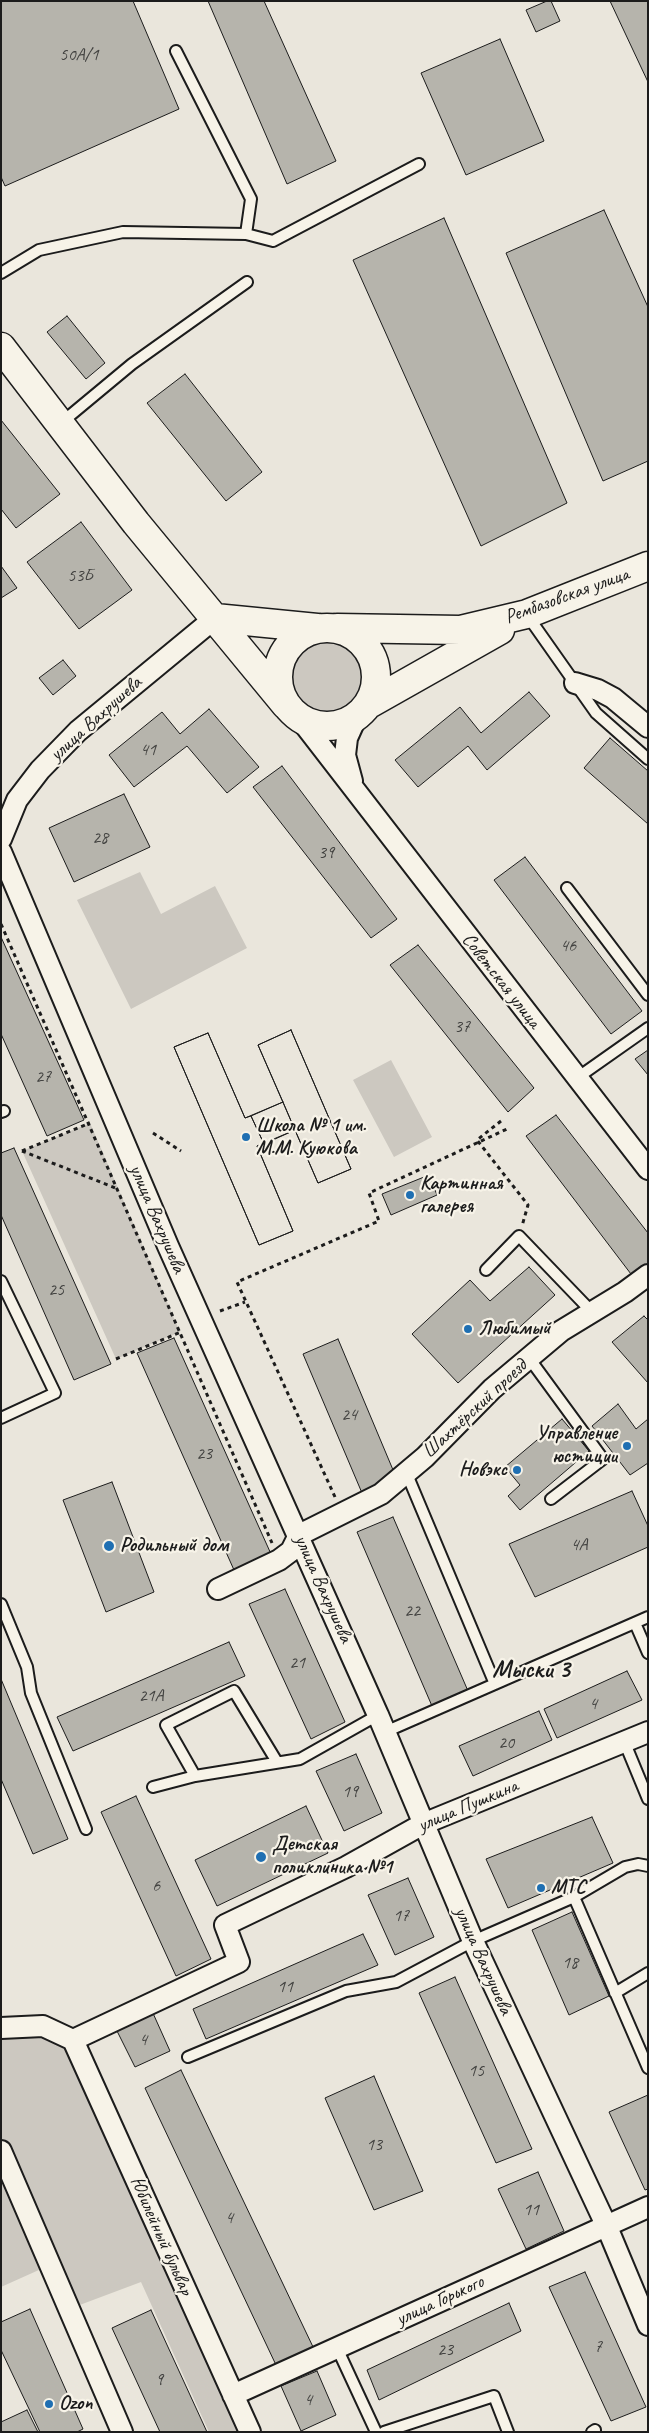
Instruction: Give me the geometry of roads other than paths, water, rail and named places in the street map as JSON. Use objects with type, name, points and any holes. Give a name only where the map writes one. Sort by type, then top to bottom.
[{"type":"main road","points":[[1,347],[136,523],[293,712],[318,726],[338,726],[527,614]]},
{"type":"main road","name":"Рембазовская улица","points":[[215,618],[327,628],[460,630],[527,614],[648,566]]},
{"type":"main road","points":[[293,712],[278,687],[278,667],[285,649],[299,636],[327,628],[355,635],[369,649],[373,658],[376,667],[376,686],[362,711]]},
{"type":"street","name":"улица Вахрушева","points":[[1,840],[18,800],[40,770],[78,731],[215,618]]},
{"type":"street","points":[[576,683],[598,690],[613,698],[648,727]]},
{"type":"street","points":[[355,792],[345,755],[347,738],[362,711]]},
{"type":"street","name":"Советская улица","points":[[293,712],[648,1168]]},
{"type":"street","name":"улица Вахрушева","points":[[1,852],[200,1318],[299,1535],[382,1724],[473,1941],[606,2227],[648,2325]]},
{"type":"street","name":"Шахтёрский проезд","points":[[299,1535],[381,1494],[425,1457],[492,1389],[561,1331],[648,1275]]},
{"type":"street","points":[[218,1590],[279,1560],[291,1551],[299,1535]]},
{"type":"street","name":"улица Пушкина","points":[[72,2040],[239,1962],[225,1925],[346,1867],[424,1824],[648,1732]]},
{"type":"street","points":[[1,2028],[43,2026],[72,2040]]},
{"type":"street","name":"Юбилейный бульвар","points":[[72,2040],[250,2432]]},
{"type":"street","points":[[1,2151],[118,2431]]},
{"type":"street","name":"улица Горького","points":[[233,2395],[648,2207]]},
{"type":"lane","points":[[176,51],[252,198],[246,234]]},
{"type":"lane","points":[[1,273],[39,250],[123,232],[246,234],[273,242],[419,164]]},
{"type":"lane","points":[[61,424],[132,364],[247,282]]},
{"type":"lane","points":[[527,614],[596,713],[648,759]]},
{"type":"lane","points":[[566,888],[648,995]]},
{"type":"lane","points":[[577,1078],[648,1028]]},
{"type":"lane","points":[[486,1270],[519,1236],[592,1312]]},
{"type":"lane","points":[[1,1281],[55,1393],[1,1418]]},
{"type":"lane","points":[[529,1358],[603,1459],[551,1499]]},
{"type":"lane","points":[[406,1472],[495,1684]]},
{"type":"lane","points":[[1,1604],[27,1667],[31,1693],[86,1829]]},
{"type":"lane","points":[[153,1787],[195,1776],[300,1759],[382,1724],[495,1684],[648,1617]]},
{"type":"lane","points":[[635,1623],[648,1653]]},
{"type":"lane","points":[[195,1776],[166,1725],[234,1691],[277,1762]]},
{"type":"lane","points":[[624,1741],[648,1799]]},
{"type":"lane","points":[[188,2057],[346,1991],[396,1982],[473,1941],[574,1896],[625,1868],[638,1864],[648,1866]]},
{"type":"lane","points":[[574,1896],[648,2068]]},
{"type":"lane","points":[[615,1993],[648,1973]]},
{"type":"lane","points":[[338,2348],[376,2432]]},
{"type":"lane","points":[[384,2432],[494,2396],[508,2432]]},
{"type":"place","name":"Школа № 1 им. М.М. Куюкова","points":[[246,1137]]},
{"type":"place","name":"Картинная галерея","points":[[410,1195]]},
{"type":"place","name":"Любимый","points":[[468,1329]]},
{"type":"place","name":"Управление юстиции","points":[[627,1446]]},
{"type":"place","name":"Новэкс","points":[[517,1470]]},
{"type":"place","name":"Родильный дом","points":[[109,1546]]},
{"type":"place","name":"Детская поликлиника №1","points":[[261,1857]]},
{"type":"place","name":"МТС","points":[[541,1888]]},
{"type":"place","name":"Ozon","points":[[49,2404]]},
{"type":"district","name":"Мыски 3","points":[[531,1670]]}]
